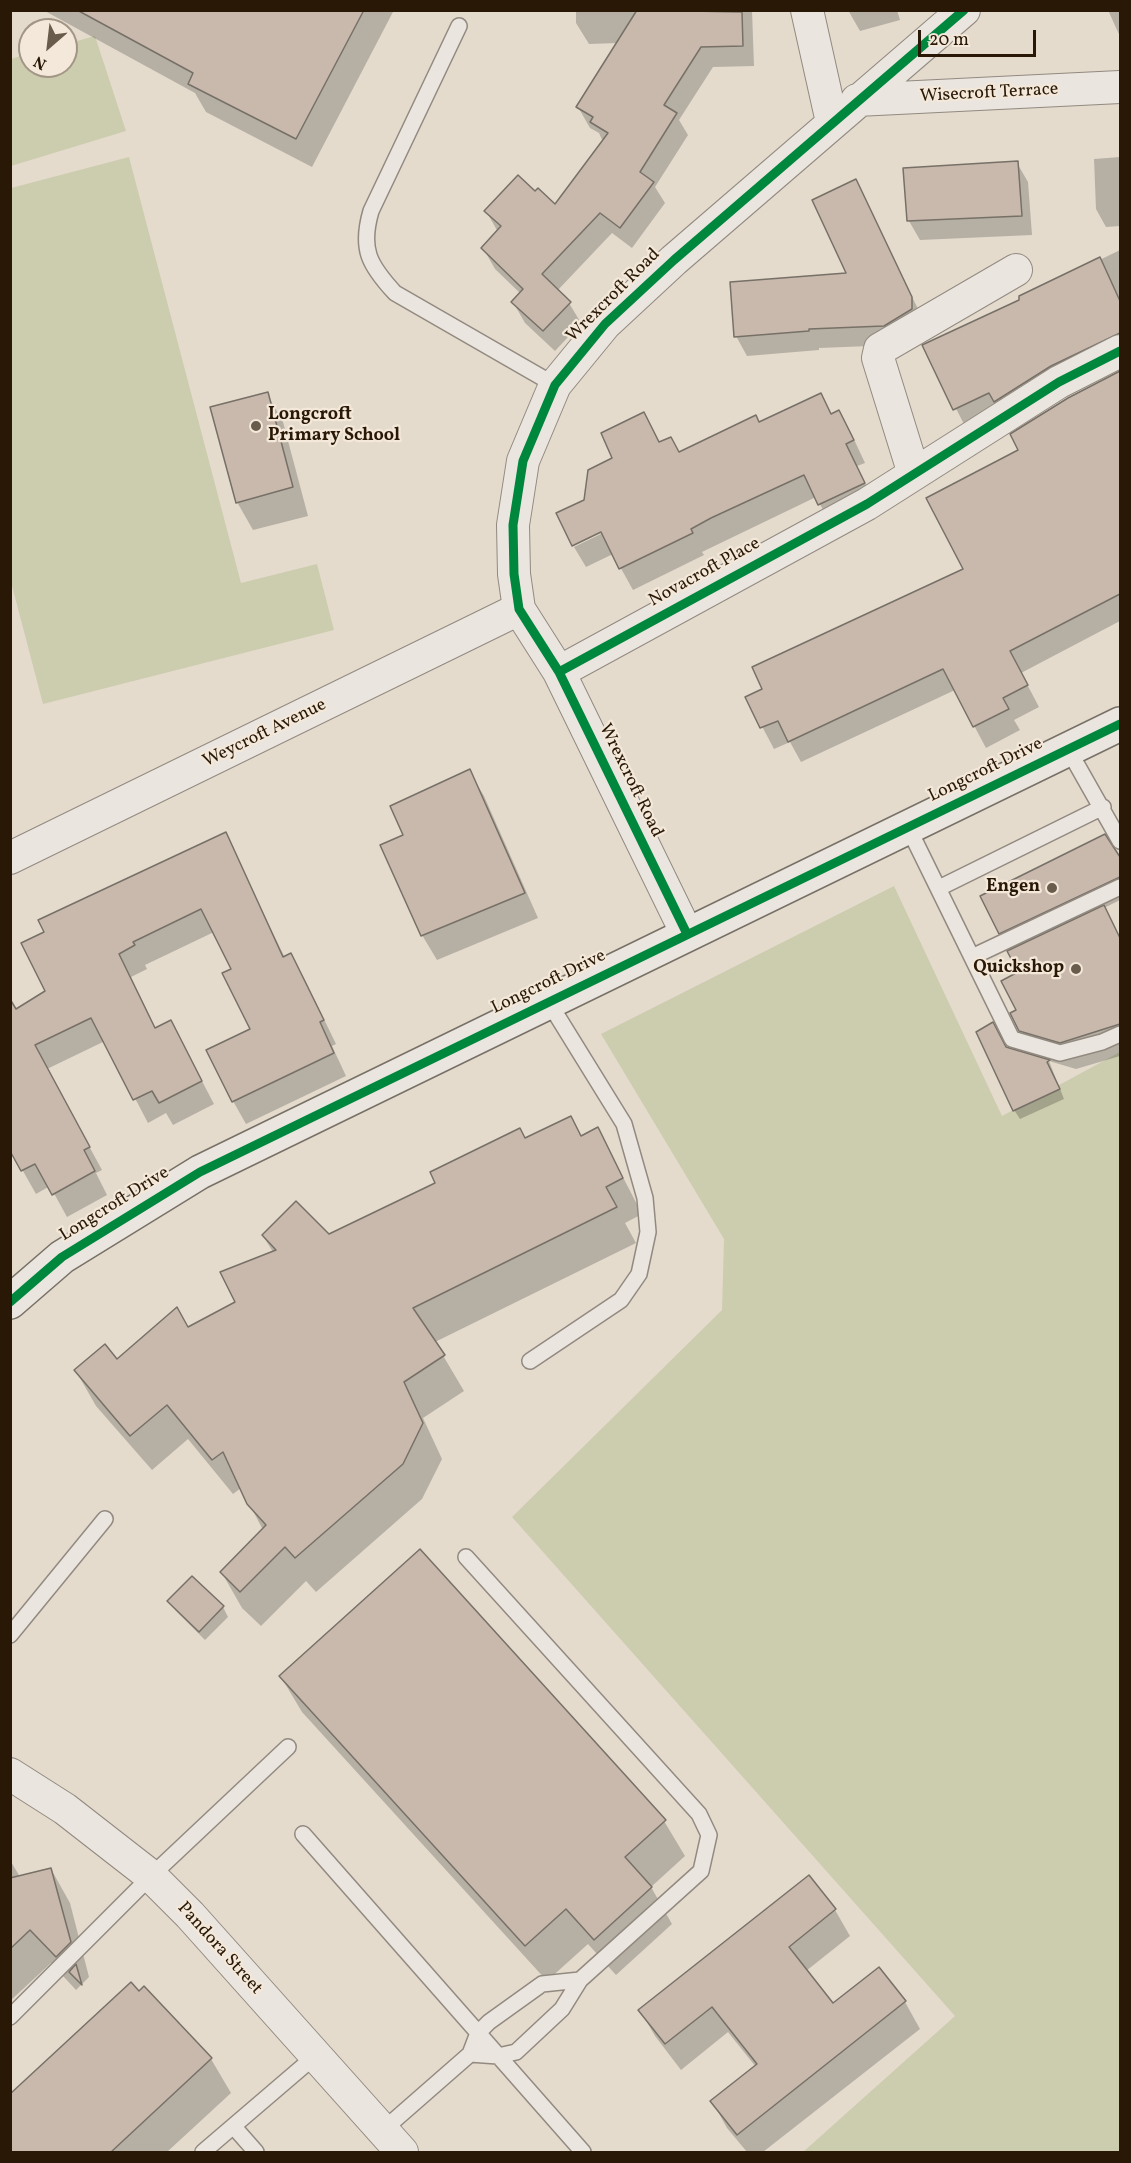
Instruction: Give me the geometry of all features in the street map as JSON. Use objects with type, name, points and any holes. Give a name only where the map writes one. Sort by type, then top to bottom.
[{"type":"street","points":[[807,10],[832,122]]},
{"type":"street","name":"Wrexcroft Road","points":[[687,934],[559,672],[519,609],[514,574],[513,525],[522,461],[555,385],[605,324],[674,260],[964,10]]},
{"type":"street","name":"Wisecroft Terrace","points":[[857,100],[1120,87]]},
{"type":"street","points":[[914,474],[878,358],[880,349],[1016,270]]},
{"type":"street","name":"Novacroft Place","points":[[559,672],[867,504],[1059,382],[1120,351]]},
{"type":"street","name":"Weycroft Avenue","points":[[10,858],[519,609]]},
{"type":"street","name":"Longcroft Drive","points":[[10,1302],[62,1257],[200,1172],[1120,724]]},
{"type":"street","name":"Pandora Street","points":[[10,1774],[65,1809],[151,1876],[190,1915],[392,2142]]},
{"type":"lane","points":[[459,26],[371,211],[364,234],[368,253],[375,271],[395,293],[555,385]]},
{"type":"lane","points":[[1068,749],[1103,807],[1120,841]]},
{"type":"lane","points":[[939,888],[1103,807]]},
{"type":"lane","points":[[908,827],[1012,1039],[1060,1053],[1102,1042],[1120,1034]]},
{"type":"lane","points":[[972,957],[1120,886]]},
{"type":"lane","points":[[530,1361],[621,1300],[639,1274],[648,1232],[645,1198],[624,1124],[548,1001]]},
{"type":"lane","points":[[10,1635],[105,1519]]},
{"type":"lane","points":[[466,1557],[699,1814],[709,1834],[700,1871],[580,1980],[562,2009],[516,2052],[498,2056],[470,2054]]},
{"type":"lane","points":[[10,2017],[151,1876],[288,1747]]},
{"type":"lane","points":[[303,1834],[583,2152]]},
{"type":"lane","points":[[392,2142],[470,2054],[478,2033],[489,2022],[542,1984],[580,1980]]},
{"type":"lane","points":[[203,2152],[314,2057]]},
{"type":"lane","points":[[234,2127],[256,2152]]},
{"type":"green space","points":[[95,36],[126,131],[11,166],[11,59],[18,57],[18,78],[78,78],[78,41]]},
{"type":"green space","points":[[129,157],[241,583],[317,564],[334,630],[43,704],[11,582],[11,188]]},
{"type":"green space","points":[[894,886],[1002,1116],[1120,1052],[1120,2152],[803,2152],[955,2016],[512,1517],[722,1310],[724,1239],[601,1034]]},
{"type":"building","points":[[77,10],[364,10],[296,139],[188,84],[193,73]]},
{"type":"building","points":[[637,10],[742,12],[743,46],[701,47],[664,105],[677,113],[640,172],[654,182],[620,228],[600,213],[542,274],[571,302],[543,331],[511,302],[523,289],[481,248],[501,226],[484,211],[518,175],[535,191],[538,188],[555,204],[608,133],[590,122],[593,117],[576,107]]},
{"type":"building","points":[[1018,161],[1022,216],[907,221],[903,168]]},
{"type":"building","points":[[856,179],[912,297],[912,309],[884,326],[809,329],[809,331],[734,337],[730,282],[846,273],[812,200]]},
{"type":"building","points":[[1100,257],[1120,301],[1120,333],[1051,366],[994,402],[989,393],[953,410],[922,345],[1019,300],[1019,296]]},
{"type":"building","points":[[1120,371],[1120,594],[1010,651],[1028,685],[1003,698],[1009,709],[973,727],[943,669],[788,742],[778,721],[760,728],[745,697],[762,689],[752,667],[963,569],[926,498],[1018,450],[1010,434],[1068,398]]},
{"type":"building","points":[[268,392],[293,487],[236,503],[210,407]]},
{"type":"building","points":[[821,393],[831,414],[839,410],[854,440],[846,444],[865,483],[818,505],[804,475],[711,518],[691,529],[693,533],[619,569],[601,532],[572,546],[556,513],[584,500],[588,470],[612,458],[601,433],[644,412],[659,442],[671,437],[679,452],[756,415],[759,422]]},
{"type":"building","points":[[470,769],[525,893],[421,936],[380,845],[403,835],[390,806]]},
{"type":"building","points":[[226,832],[283,957],[291,953],[324,1020],[320,1022],[334,1053],[232,1102],[206,1050],[250,1029],[222,973],[231,969],[201,909],[133,942],[135,945],[119,954],[155,1028],[171,1020],[202,1081],[159,1103],[152,1091],[133,1100],[91,1018],[35,1045],[90,1147],[84,1150],[95,1171],[52,1195],[35,1164],[21,1171],[10,1151],[10,999],[16,1009],[45,991],[21,943],[44,932],[38,920]]},
{"type":"building","points":[[1105,834],[1120,857],[1120,877],[999,934],[980,896]]},
{"type":"building","points":[[1104,905],[1120,938],[1120,1024],[1060,1043],[1019,1031],[1010,1013],[1016,1010],[1001,981],[1018,972],[1007,951]]},
{"type":"building","points":[[993,1022],[1006,1047],[1050,1060],[1047,1062],[1060,1089],[1013,1111],[976,1032]]},
{"type":"building","points":[[571,1116],[581,1136],[598,1127],[623,1178],[606,1187],[617,1207],[413,1308],[445,1355],[404,1382],[423,1423],[403,1464],[295,1558],[285,1547],[240,1592],[220,1572],[266,1525],[247,1504],[223,1452],[212,1460],[167,1405],[130,1436],[74,1370],[105,1344],[117,1359],[177,1307],[188,1327],[235,1302],[220,1272],[276,1250],[262,1235],[296,1201],[329,1234],[435,1183],[430,1172],[520,1128],[525,1138]]},
{"type":"building","points":[[420,1549],[666,1820],[625,1857],[652,1887],[594,1940],[566,1909],[525,1946],[279,1676]]},
{"type":"building","points":[[192,1576],[224,1606],[199,1632],[167,1601]]},
{"type":"building","points":[[51,1868],[71,1942],[56,1957],[30,1930],[10,1949],[10,1878]]},
{"type":"building","points":[[809,1875],[836,1909],[789,1947],[833,2003],[879,1967],[906,2001],[737,2135],[710,2101],[757,2064],[712,2007],[665,2044],[638,2010]]},
{"type":"building","points":[[76,1964],[82,1985],[69,1972]]},
{"type":"building","points":[[131,1982],[139,1991],[144,1986],[212,2058],[111,2152],[10,2152],[10,2094]]},
{"type":"cycle path","points":[[687,934],[559,672],[519,609],[514,574],[513,525],[523,461],[555,385],[605,324],[674,260],[964,10]]},
{"type":"cycle path","points":[[559,672],[867,504],[1059,382],[1120,351]]},
{"type":"cycle path","points":[[10,1302],[62,1257],[200,1172],[1120,724]]},
{"type":"place","name":"Longcroft Primary School","points":[[256,426]]},
{"type":"place","name":"Engen","points":[[1052,888]]},
{"type":"place","name":"Quickshop","points":[[1076,969]]}]
